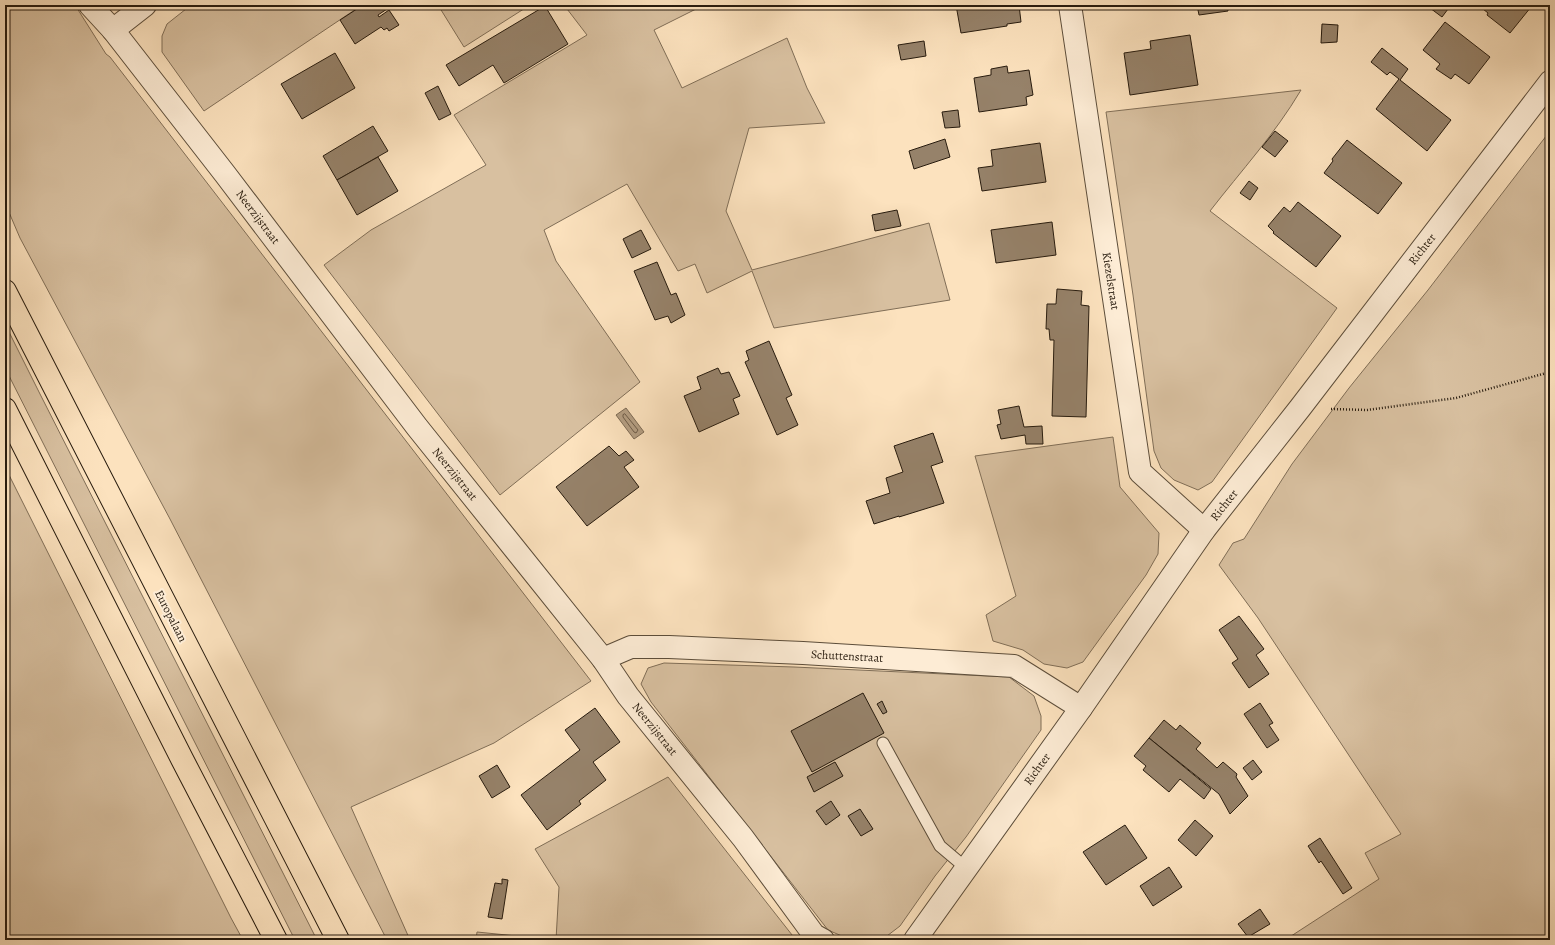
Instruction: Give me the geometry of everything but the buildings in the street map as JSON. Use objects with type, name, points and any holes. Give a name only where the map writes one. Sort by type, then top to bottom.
[{"type":"highway","name":"Europalaan","points":[[5,291],[338,940]]},
{"type":"highway","points":[[5,409],[182,759],[276,940]]},
{"type":"street","name":"Neerzijstraat","points":[[90,5],[113,30],[220,167],[417,427],[603,659],[628,696],[743,838],[814,935],[823,940]]},
{"type":"street","points":[[113,30],[145,5]]},
{"type":"street","name":"Kiezelstraat","points":[[1070,5],[1140,472],[1204,530]]},
{"type":"street","name":"Richter","points":[[915,940],[1081,708],[1204,530],[1300,408],[1550,82]]},
{"type":"street","name":"Schuttenstraat","points":[[603,659],[631,648],[669,647],[803,653],[1014,666],[1081,708]]},
{"type":"lane","points":[[883,743],[940,846],[966,868]]},
{"type":"path","points":[[1300,408],[1367,410],[1456,398],[1550,372]]},
{"type":"shaded area","points":[[5,5],[75,5],[106,54],[110,57],[591,681],[494,743],[351,807],[410,940],[387,940],[170,519],[20,238],[5,203]]},
{"type":"shaded area","points":[[191,5],[362,5],[204,111],[162,52],[162,36],[167,24]]},
{"type":"shaded area","points":[[438,5],[530,5],[464,47]]},
{"type":"shaded area","points":[[564,5],[704,5],[654,30],[682,88],[787,38],[807,88],[825,123],[749,128],[726,211],[752,270],[929,223],[950,300],[774,328],[752,271],[707,293],[695,264],[678,271],[627,184],[544,230],[556,261],[640,382],[500,495],[324,265],[371,230],[486,165],[454,115],[587,35]]},
{"type":"shaded area","points":[[1301,90],[1269,137],[1210,211],[1337,308],[1212,482],[1198,490],[1174,480],[1161,468],[1154,451],[1106,112]]},
{"type":"shaded area","points":[[1550,131],[1550,940],[1285,940],[1379,879],[1365,853],[1401,834],[1258,618],[1219,565],[1233,543],[1244,539],[1292,464],[1349,388],[1428,290]]},
{"type":"shaded area","points":[[5,324],[317,940],[295,940],[5,368]]},
{"type":"shaded area","points":[[1113,437],[1120,487],[1159,533],[1158,554],[1146,575],[1083,662],[1067,668],[1044,664],[1023,650],[993,641],[986,615],[1016,596],[975,456]]},
{"type":"shaded area","points":[[5,467],[231,918],[243,940],[5,940]]},
{"type":"shaded area","points":[[664,663],[794,667],[1009,677],[1034,696],[1041,716],[1041,730],[966,837],[935,876],[900,926],[883,939],[851,940],[828,930],[651,702],[641,684],[648,668]]},
{"type":"shaded area","points":[[668,777],[796,940],[556,940],[559,887],[535,849]]},
{"type":"shaded area","points":[[477,932],[556,940],[476,940]]},
{"type":"water","points":[[626,408],[644,432],[634,439],[616,415]]}]
